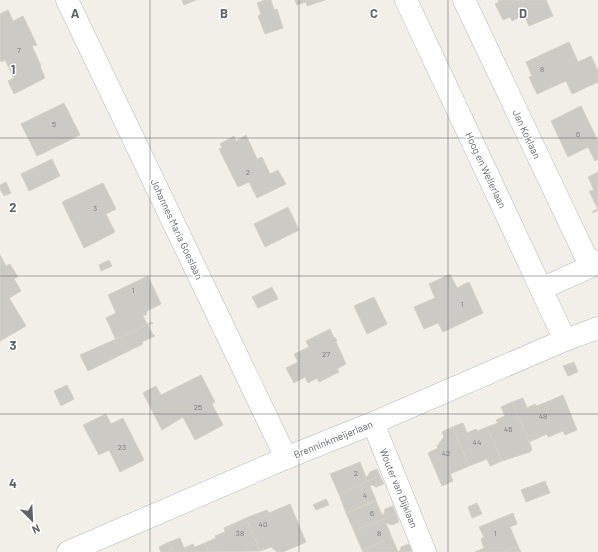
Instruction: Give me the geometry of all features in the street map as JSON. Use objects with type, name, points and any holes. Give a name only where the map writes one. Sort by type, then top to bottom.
[{"type":"street","name":"Johannes Maria Goeslaan","points":[[68,0],[286,458]]},
{"type":"street","name":"Hoog en Wellerlaan","points":[[406,0],[565,340]]},
{"type":"street","name":"Jan Koklaan","points":[[464,0],[585,255],[597,263]]},
{"type":"street","name":"Jan Koklaan","points":[[542,289],[597,263]]},
{"type":"street","name":"Brenninkmeijerlaan","points":[[68,552],[565,340],[598,328]]},
{"type":"street","name":"Wouter van Dijklaan","points":[[372,423],[425,552]]},
{"type":"building","points":[[182,0],[196,0],[184,5]]},
{"type":"building","points":[[265,0],[271,0],[274,10],[277,9],[283,28],[265,34],[258,16],[261,14],[257,3]]},
{"type":"building","points":[[295,0],[325,0],[307,6],[306,2],[297,5]]},
{"type":"building","points":[[498,0],[546,0],[553,16],[529,26],[524,15],[512,21],[510,17],[503,20],[495,4],[499,2]]},
{"type":"building","points":[[8,10],[13,21],[23,16],[37,45],[32,46],[45,78],[14,94],[8,81],[14,78],[5,60],[1,62],[0,60],[0,14]]},
{"type":"building","points":[[569,42],[578,62],[591,56],[598,71],[598,82],[572,94],[566,81],[537,94],[529,77],[532,76],[526,62]]},
{"type":"building","points":[[64,103],[80,135],[37,156],[21,124]]},
{"type":"building","points":[[581,106],[598,141],[598,159],[595,161],[588,147],[568,157],[551,121]]},
{"type":"building","points":[[246,135],[257,159],[262,157],[270,174],[278,170],[286,184],[257,198],[249,182],[238,187],[219,149],[222,148],[220,144],[234,136],[236,141]]},
{"type":"building","points":[[52,159],[60,176],[29,191],[21,174]]},
{"type":"building","points":[[598,172],[598,209],[589,191],[594,190],[588,177]]},
{"type":"building","points":[[6,182],[11,193],[4,196],[0,189],[0,185]]},
{"type":"building","points":[[103,183],[116,209],[106,214],[115,232],[84,248],[62,202]]},
{"type":"building","points":[[288,207],[299,230],[265,247],[254,224]]},
{"type":"building","points":[[0,255],[6,266],[10,264],[18,277],[14,279],[21,291],[9,298],[26,326],[0,341]]},
{"type":"building","points":[[109,260],[112,266],[101,271],[99,265]]},
{"type":"building","points":[[450,274],[457,288],[469,282],[483,313],[443,332],[438,323],[424,329],[414,307],[435,298],[429,284]]},
{"type":"building","points":[[148,276],[161,304],[147,311],[146,315],[143,316],[147,324],[153,323],[116,340],[106,318],[116,313],[108,295]]},
{"type":"building","points":[[272,287],[278,299],[258,308],[252,297]]},
{"type":"building","points":[[374,297],[387,324],[367,334],[354,306]]},
{"type":"building","points":[[148,325],[155,336],[142,342],[143,344],[88,371],[80,355]]},
{"type":"building","points":[[330,329],[337,341],[336,342],[346,364],[337,369],[339,372],[319,382],[317,378],[308,383],[305,377],[294,383],[286,368],[298,362],[294,354],[309,347],[306,341]]},
{"type":"building","points":[[574,362],[578,372],[568,376],[563,366]]},
{"type":"building","points":[[201,375],[215,402],[212,404],[223,425],[195,440],[183,417],[162,430],[143,393],[156,386],[161,395]]},
{"type":"building","points":[[67,385],[74,399],[61,406],[54,391]]},
{"type":"building","points":[[563,395],[577,430],[565,435],[563,431],[548,437],[547,434],[529,442],[512,402],[523,398],[527,408],[535,404],[537,406]]},
{"type":"building","points":[[512,402],[532,449],[530,452],[502,461],[487,427],[498,423],[496,420],[505,416],[501,407]]},
{"type":"building","points":[[106,414],[111,424],[123,418],[144,460],[120,472],[109,450],[99,455],[83,425]]},
{"type":"building","points":[[463,423],[467,433],[476,429],[477,431],[487,427],[502,461],[490,466],[487,459],[469,466],[452,427]]},
{"type":"building","points":[[452,427],[469,466],[450,474],[453,481],[442,486],[428,453],[438,448],[437,445],[440,444],[439,443],[444,437],[442,432]]},
{"type":"building","points":[[360,462],[366,477],[370,472],[377,469],[380,476],[339,494],[330,474]]},
{"type":"building","points":[[380,476],[384,484],[376,487],[372,485],[370,486],[376,500],[346,513],[339,494]]},
{"type":"building","points":[[545,481],[550,493],[526,502],[521,490]]},
{"type":"building","points":[[326,499],[329,505],[316,510],[313,505]]},
{"type":"building","points":[[376,501],[382,515],[384,514],[385,509],[393,506],[396,514],[354,531],[346,513]]},
{"type":"building","points":[[477,503],[482,514],[472,518],[468,507]]},
{"type":"building","points":[[290,504],[306,542],[283,552],[277,552],[271,547],[260,551],[246,518],[267,510],[269,513]]},
{"type":"building","points":[[513,513],[517,524],[510,527],[518,546],[503,552],[475,552],[484,548],[481,539],[484,537],[479,527]]},
{"type":"building","points":[[396,514],[399,522],[392,525],[386,523],[392,538],[362,550],[354,531]]},
{"type":"building","points":[[246,518],[260,551],[209,552],[205,543],[216,538],[215,536],[225,532],[224,528]]},
{"type":"building","points":[[180,538],[184,548],[193,544],[195,547],[205,543],[209,552],[173,552],[169,542]]},
{"type":"building","points":[[392,538],[398,552],[363,552],[362,550]]},
{"type":"building","points":[[169,542],[173,552],[161,552],[159,547]]},
{"type":"building","points":[[409,544],[412,551],[410,552],[398,552],[400,551],[401,547]]},
{"type":"building","points":[[518,546],[521,552],[503,552]]}]
